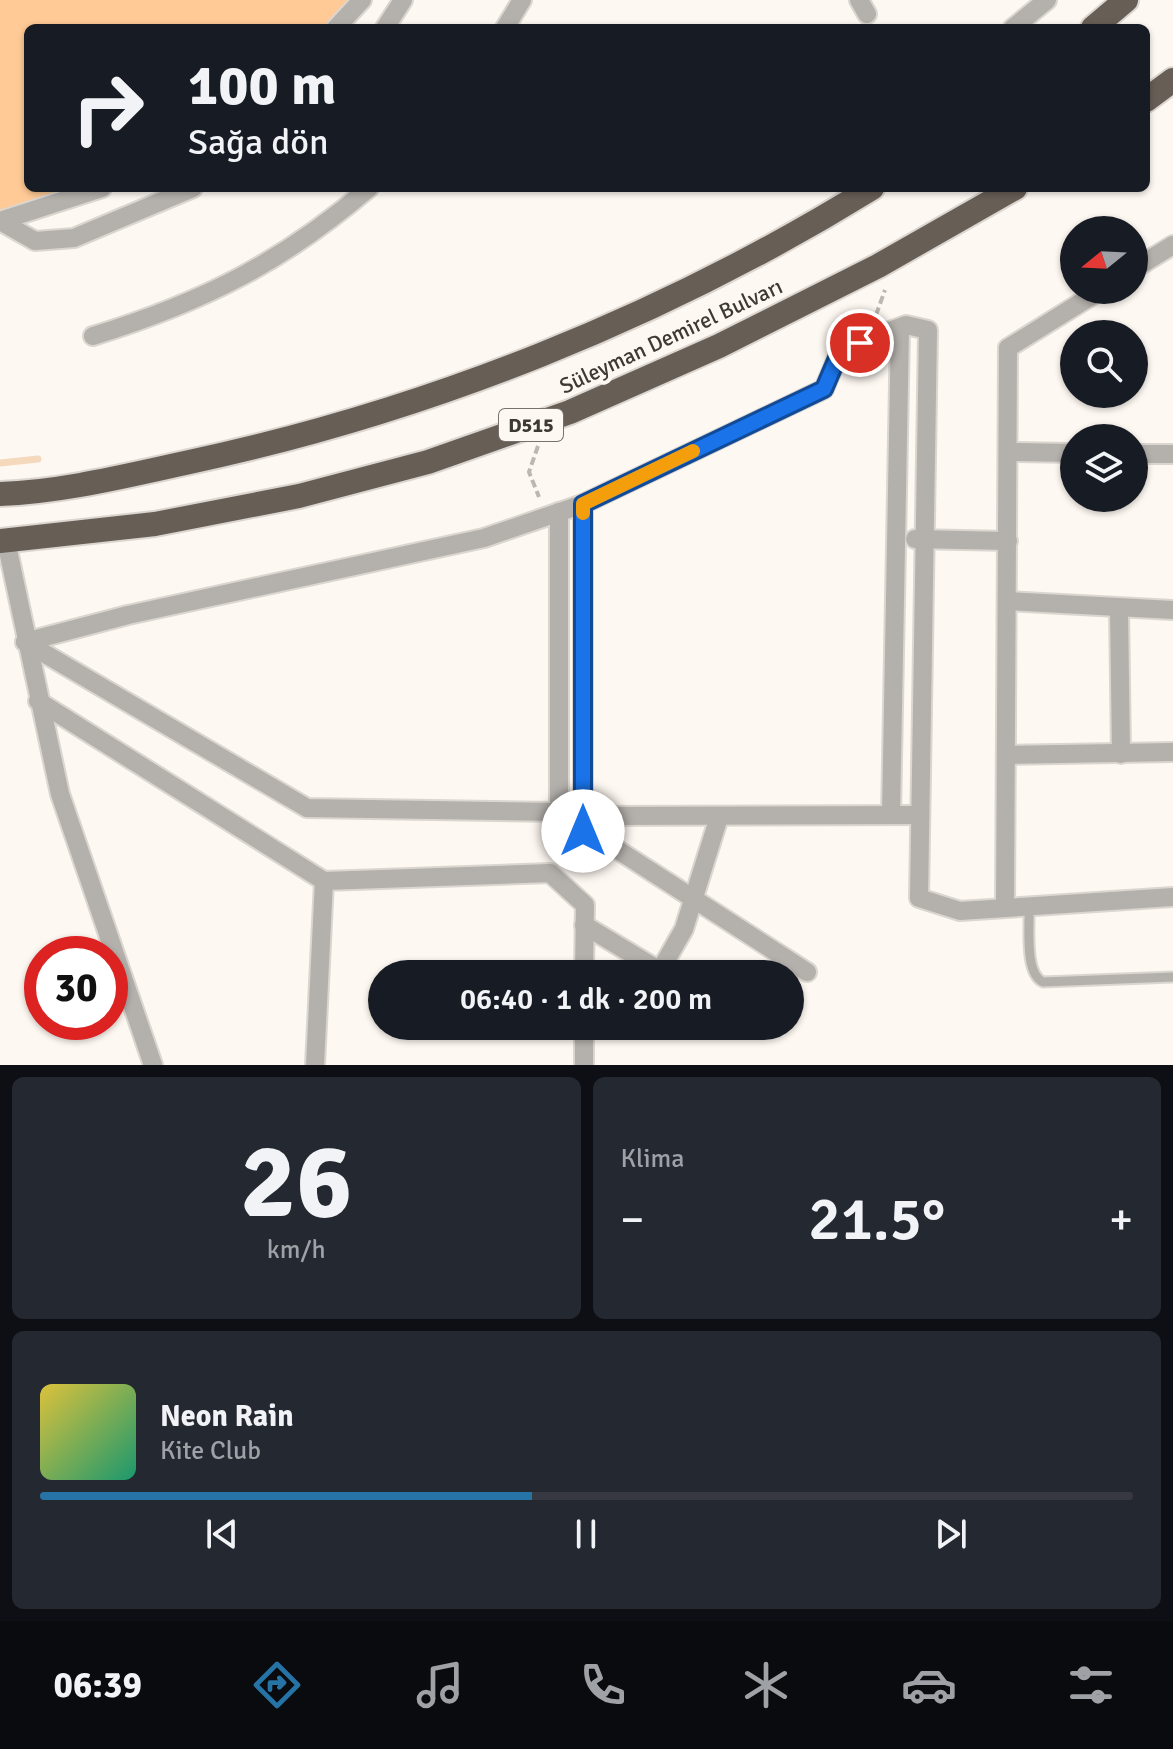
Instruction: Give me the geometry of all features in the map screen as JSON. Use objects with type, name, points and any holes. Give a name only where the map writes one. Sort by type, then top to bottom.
[{"type":"highway","points":[[1098,24],[1126,0]]},
{"type":"highway","points":[[1150,97],[1173,80]]},
{"type":"highway","name":"Süleyman Demirel Bulvarı","points":[[0,494],[126,476],[266,446],[404,406],[539,356],[676,293],[865,192]]},
{"type":"highway","name":"Süleyman Demirel Bulvarı","points":[[3,541],[155,524],[299,496],[428,462],[570,412],[719,346],[878,266],[1008,192]]},
{"type":"street","points":[[340,24],[362,0]]},
{"type":"street","points":[[388,24],[403,0]]},
{"type":"street","points":[[507,24],[522,0]]},
{"type":"street","points":[[1018,24],[1047,0]]},
{"type":"street","points":[[0,221],[90,192]]},
{"type":"street","points":[[0,221],[35,241],[74,238],[183,192]]},
{"type":"street","points":[[93,336],[162,315],[279,258],[364,192]]},
{"type":"street","points":[[1148,260],[1173,245]]},
{"type":"street","points":[[1005,908],[1008,348],[1079,304]]},
{"type":"street","points":[[25,642],[128,615],[484,538],[583,504],[824,389],[841,349],[906,325],[928,330],[919,898],[960,911],[1173,897]]},
{"type":"street","points":[[891,815],[900,329]]},
{"type":"street","points":[[1008,452],[1060,453]]},
{"type":"street","points":[[1148,454],[1173,454]]},
{"type":"street","points":[[583,504],[583,823]]},
{"type":"street","points":[[553,514],[559,812]]},
{"type":"street","points":[[896,540],[1008,541]]},
{"type":"street","points":[[3,541],[60,794],[153,1065]]},
{"type":"street","points":[[1007,601],[1173,610]]},
{"type":"street","points":[[1119,608],[1121,754]]},
{"type":"street","points":[[25,642],[307,808],[559,812],[583,823],[807,972]]},
{"type":"street","points":[[38,701],[324,881],[550,873],[585,905],[584,960]]},
{"type":"street","points":[[1006,755],[1173,752]]},
{"type":"street","points":[[583,823],[719,817],[920,815]]},
{"type":"street","points":[[584,925],[660,971],[684,929],[719,817]]},
{"type":"street","points":[[315,1065],[324,881]]},
{"type":"street","points":[[584,1040],[584,1065]]},
{"type":"lane","points":[[1029,906],[1032,969],[1037,979],[1043,982],[1173,977]]},
{"type":"path","points":[[874,320],[889,280]]},
{"type":"path","points":[[539,440],[537,456],[529,472],[553,514]]},
{"type":"shaded area","points":[[0,0],[362,0],[340,24],[24,24],[24,192],[90,192],[0,221]]},
{"type":"waterway","points":[[0,463],[38,459]]},
{"type":"slow traffic","points":[[583,513],[583,504],[693,451]]},
{"type":"route","points":[[583,831],[583,504],[824,389],[841,349],[860,343]]}]
